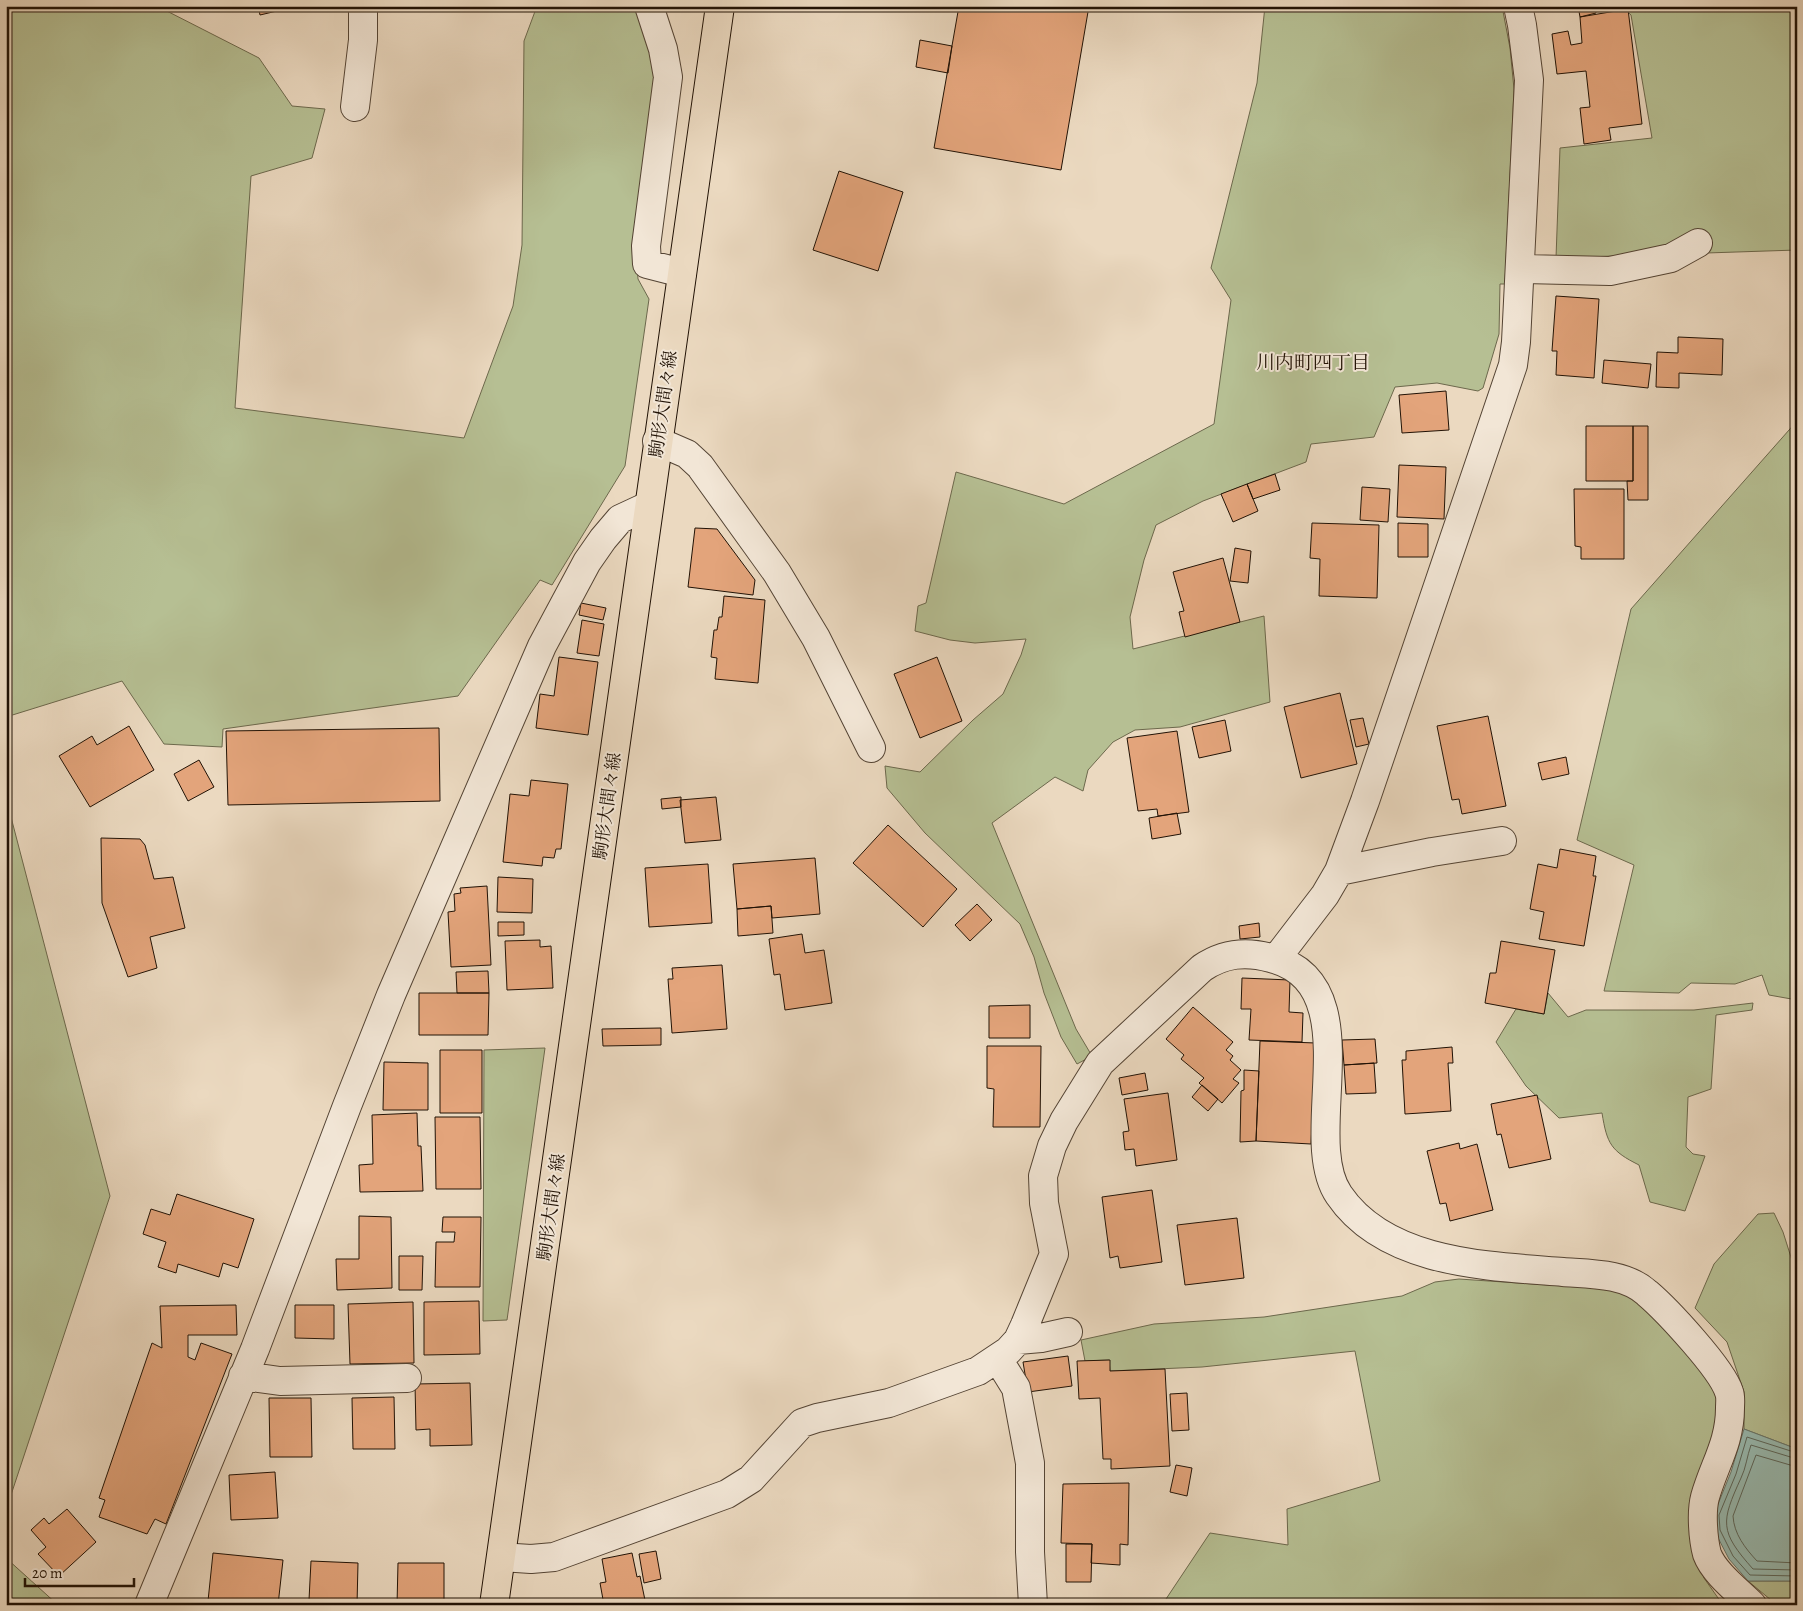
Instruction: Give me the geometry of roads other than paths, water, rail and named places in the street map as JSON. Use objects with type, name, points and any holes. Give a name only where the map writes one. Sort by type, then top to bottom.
[{"type":"main road","name":"駒形大間々線","points":[[494,1605],[657,441],[720,6]]},
{"type":"street","points":[[355,107],[363,40],[364,6]]},
{"type":"street","points":[[649,6],[663,49],[668,77],[646,246],[647,264],[682,273]]},
{"type":"street","points":[[1276,959],[1325,895],[1339,871],[1368,791],[1480,457],[1508,384],[1516,342],[1529,80],[1518,6]]},
{"type":"street","points":[[1520,269],[1610,270],[1671,258],[1698,243]]},
{"type":"street","points":[[657,441],[687,454],[700,466],[777,573],[816,638],[871,748]]},
{"type":"street","points":[[149,1605],[243,1376],[391,995],[542,646],[586,562],[603,539],[620,518],[648,506]]},
{"type":"street","points":[[1339,871],[1432,852],[1502,841]]},
{"type":"street","points":[[502,1557],[531,1559],[554,1557],[660,1520],[727,1494],[752,1479],[802,1424],[817,1418],[889,1403],[978,1371],[998,1359],[1018,1340],[1047,1276],[1054,1254],[1044,1203],[1044,1176],[1052,1146],[1083,1088],[1100,1063],[1202,968],[1215,959],[1240,953],[1276,959],[1297,969],[1309,980],[1317,996],[1329,1047],[1326,1153],[1332,1182],[1339,1195],[1364,1220],[1394,1240],[1422,1252],[1478,1263],[1614,1277],[1645,1290],[1704,1353],[1730,1394],[1730,1424],[1725,1446],[1704,1499],[1704,1528],[1708,1555],[1720,1572],[1752,1605]]},
{"type":"street","points":[[1018,1340],[1041,1338],[1068,1332]]},
{"type":"street","points":[[998,1359],[1016,1388],[1030,1463],[1030,1552],[1033,1605]]},
{"type":"street","points":[[243,1376],[280,1381],[408,1378]]},
{"type":"water","points":[[1744,1429],[1797,1449],[1797,1581],[1748,1581],[1729,1559],[1715,1532],[1714,1514],[1731,1472]]},
{"type":"district","name":"川内町四丁目","points":[[1313,362]]}]
